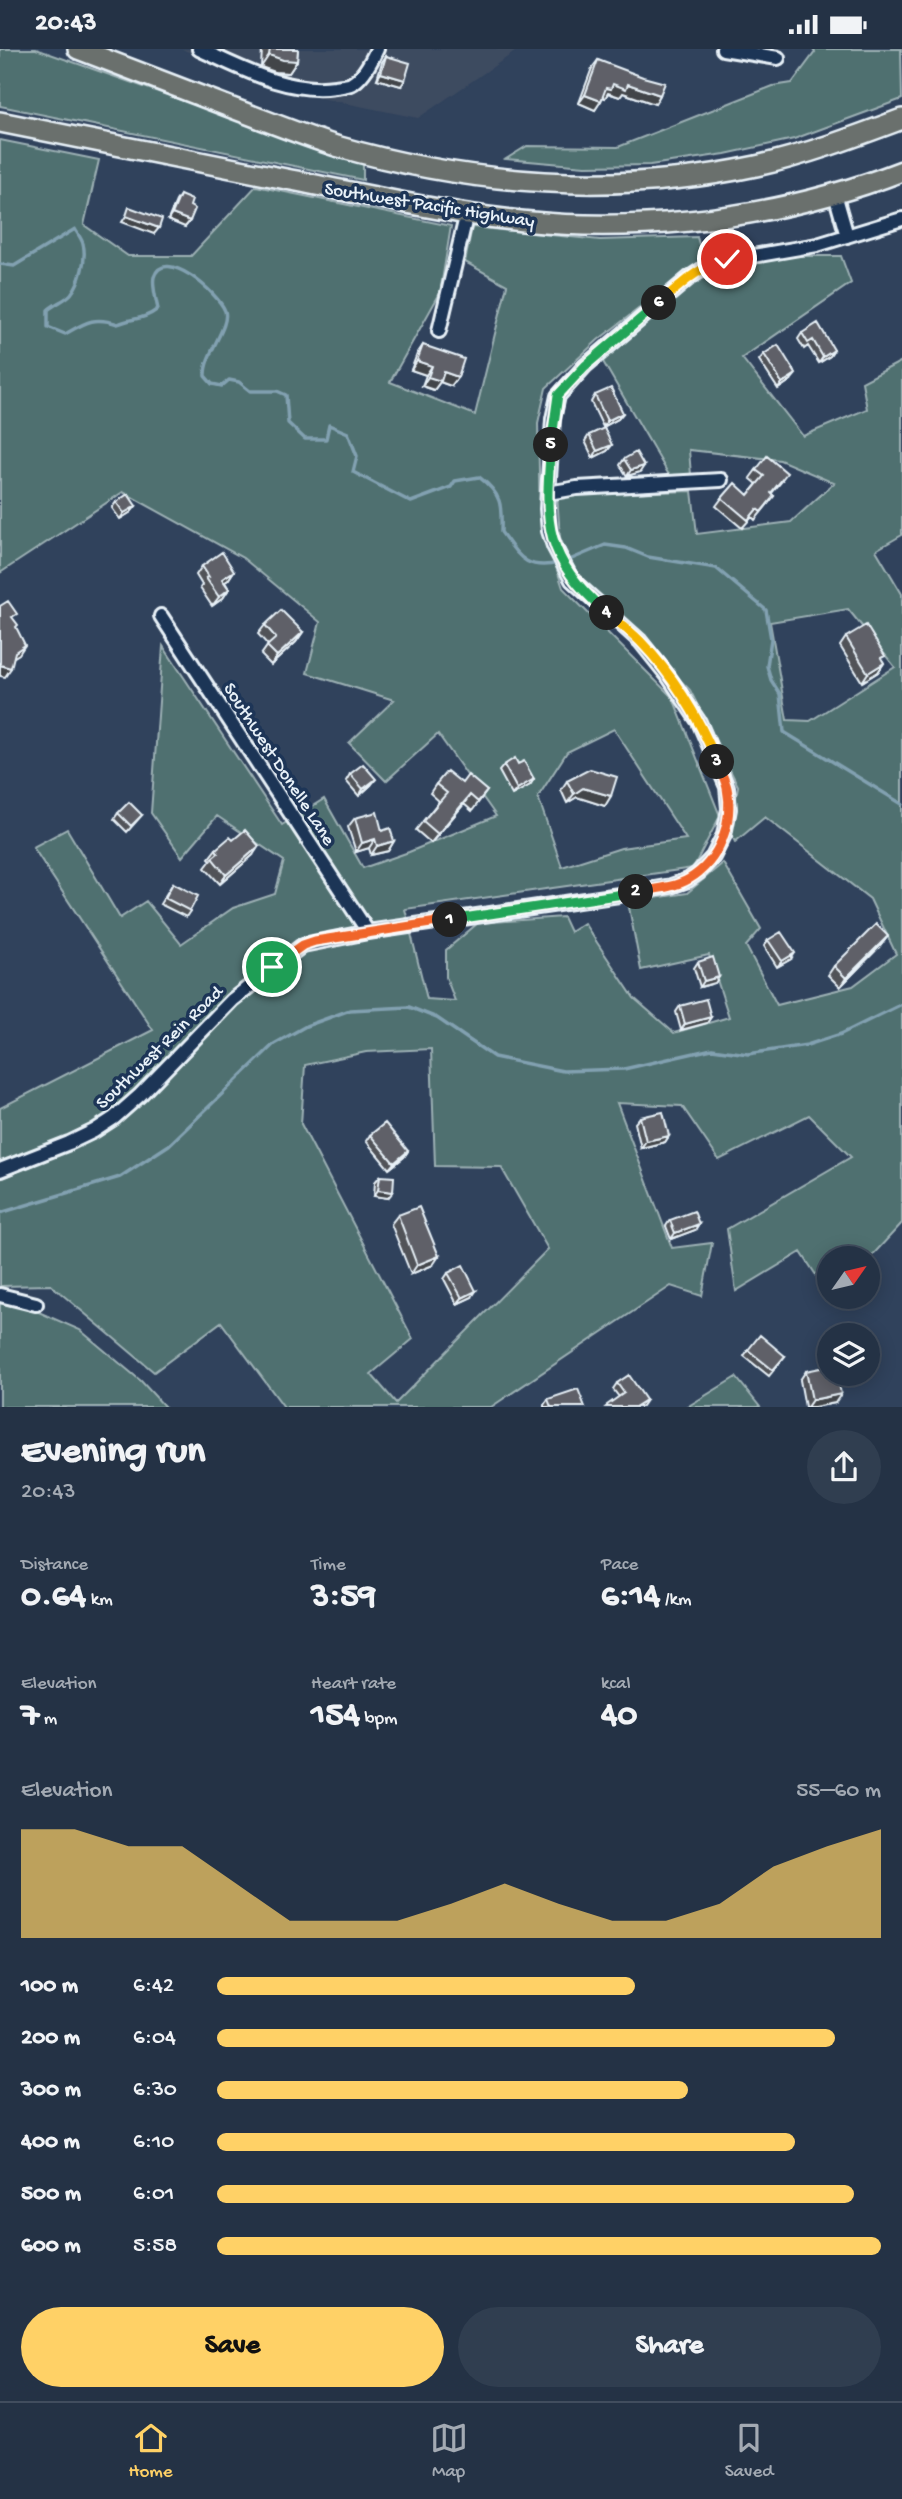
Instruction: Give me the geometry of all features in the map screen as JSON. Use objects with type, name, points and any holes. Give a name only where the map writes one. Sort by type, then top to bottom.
[{"type":"highway","name":"Southwest Pacific Highway","points":[[78,49],[336,146],[409,164],[516,180],[634,182],[727,171],[806,153],[902,119]]},
{"type":"highway","name":"Southwest Pacific Highway","points":[[0,122],[467,213],[584,225],[651,224],[735,215],[835,194],[902,171]]},
{"type":"street","points":[[199,49],[257,75],[292,85],[323,89],[352,84],[369,65],[377,49]]},
{"type":"street","points":[[723,49],[778,58]]},
{"type":"street","points":[[835,194],[847,236]]},
{"type":"street","points":[[439,331],[467,213]]},
{"type":"street","name":"Southwest Rein Road","points":[[0,1170],[69,1143],[114,1118],[140,1095],[232,1000],[292,952],[315,941],[562,905],[671,886],[688,880],[713,857],[724,835],[729,809],[727,787],[699,722],[640,641],[572,580],[562,564],[550,531],[548,493],[553,419],[558,395],[585,366],[689,278],[712,263],[817,245],[902,219]]},
{"type":"street","points":[[548,493],[577,488],[721,480]]},
{"type":"street","name":"Southwest Donelle Lane","points":[[161,616],[368,932]]},
{"type":"street","points":[[0,1295],[37,1304]]},
{"type":"shaded area","points":[[182,49],[519,49],[418,118],[267,87]]},
{"type":"green space","points":[[0,49],[36,49],[363,164],[363,180],[0,106]]},
{"type":"green space","points":[[812,49],[901,49],[902,99],[794,139],[725,154],[650,165],[585,166],[506,159],[527,146],[618,147],[773,86],[792,83],[815,52]]},
{"type":"green space","points":[[0,140],[99,160],[84,225],[128,256],[191,256],[256,186],[451,226],[440,293],[390,382],[475,415],[507,285],[465,262],[472,227],[600,240],[697,237],[703,259],[598,340],[546,388],[538,423],[540,519],[563,588],[673,698],[720,816],[693,868],[405,909],[427,999],[455,1001],[446,977],[446,950],[478,923],[563,917],[570,932],[584,923],[634,998],[674,1033],[729,1017],[709,955],[641,970],[628,902],[687,893],[723,863],[761,929],[746,946],[777,1005],[853,986],[896,954],[870,899],[765,817],[735,842],[730,832],[738,786],[690,690],[616,613],[575,575],[560,537],[557,495],[692,491],[697,534],[791,522],[834,483],[780,460],[689,450],[691,475],[669,475],[602,360],[714,266],[779,256],[841,256],[851,283],[742,358],[803,436],[867,409],[862,382],[902,361],[902,535],[876,550],[902,594],[902,1223],[880,1247],[817,1246],[817,1277],[801,1252],[736,1291],[727,1229],[851,1157],[809,1115],[719,1160],[682,1106],[617,1103],[672,1248],[712,1243],[702,1296],[671,1286],[491,1407],[284,1407],[221,1322],[154,1372],[51,1285],[0,1286],[0,1179],[38,1163],[31,1151],[0,1163],[0,1108],[153,1030],[33,847],[67,829],[120,918],[146,901],[181,944],[233,908],[275,894],[284,861],[217,816],[182,857],[151,813],[163,646],[282,825],[324,799],[363,868],[496,816],[438,734],[386,781],[349,743],[394,700],[307,673],[320,622],[243,558],[123,492],[0,573]],"holes":[[[848,609],[895,667],[810,721],[787,720],[770,622]],[[614,729],[686,839],[621,848],[562,867],[538,797],[567,752]],[[431,1049],[435,1166],[501,1167],[548,1249],[396,1403],[371,1374],[413,1339],[301,1124],[305,1065],[366,1052]]]},
{"type":"green space","points":[[0,1300],[18,1303],[80,1330],[141,1381],[165,1407],[0,1407]]},
{"type":"green space","points":[[736,1377],[760,1407],[687,1407]]},
{"type":"building","points":[[270,49],[298,49],[297,61],[269,55]]},
{"type":"building","points":[[386,56],[410,63],[405,80],[381,73]]},
{"type":"building","points":[[598,60],[665,83],[660,95],[628,84],[626,89],[613,84],[611,89],[606,88],[601,101],[585,95]]},
{"type":"building","points":[[180,195],[192,200],[190,206],[195,209],[190,221],[172,214]]},
{"type":"building","points":[[129,207],[162,219],[159,228],[126,216]]},
{"type":"building","points":[[818,323],[834,350],[823,357],[813,340],[808,343],[802,333]]},
{"type":"building","points":[[423,345],[464,359],[458,377],[444,372],[441,381],[428,377],[432,366],[417,361]]},
{"type":"building","points":[[778,345],[796,374],[782,383],[764,354]]},
{"type":"building","points":[[611,388],[623,413],[607,421],[595,395]]},
{"type":"building","points":[[604,428],[612,445],[597,451],[589,435]]},
{"type":"building","points":[[636,452],[644,466],[631,470],[624,459]]},
{"type":"building","points":[[767,456],[787,473],[771,493],[774,496],[761,512],[757,509],[748,520],[722,498],[735,483],[748,495],[764,476],[756,470]]},
{"type":"building","points":[[128,494],[136,506],[124,513],[116,502]]},
{"type":"building","points":[[222,552],[234,571],[222,579],[229,589],[219,597],[206,578],[209,577],[202,566]]},
{"type":"building","points":[[8,601],[17,614],[12,617],[25,645],[15,652],[11,668],[0,665],[0,606]]},
{"type":"building","points":[[281,610],[303,632],[277,656],[267,646],[276,638],[265,625]]},
{"type":"building","points":[[866,625],[885,656],[881,658],[884,663],[868,673],[846,637]]},
{"type":"building","points":[[515,758],[518,764],[524,761],[534,779],[517,789],[504,765]]},
{"type":"building","points":[[363,764],[376,779],[363,789],[350,774]]},
{"type":"building","points":[[590,769],[617,777],[611,796],[583,788],[574,794],[567,781]]},
{"type":"building","points":[[447,771],[462,783],[468,775],[487,791],[478,802],[470,795],[438,834],[423,821],[447,793],[436,784]]},
{"type":"building","points":[[129,802],[142,815],[131,826],[118,813]]},
{"type":"building","points":[[377,812],[382,831],[390,828],[394,841],[377,846],[375,839],[362,843],[355,818]]},
{"type":"building","points":[[245,830],[259,846],[226,875],[212,858],[218,853],[216,849],[230,837],[233,840]]},
{"type":"building","points":[[173,883],[198,896],[190,911],[165,898]]},
{"type":"building","points":[[876,924],[888,936],[846,978],[834,966]]},
{"type":"building","points":[[781,932],[795,953],[782,961],[768,940]]},
{"type":"building","points":[[713,957],[719,977],[704,981],[698,962]]},
{"type":"building","points":[[706,999],[711,1017],[685,1024],[680,1006]]},
{"type":"building","points":[[663,1112],[669,1136],[646,1141],[640,1117]]},
{"type":"building","points":[[385,1123],[408,1151],[394,1163],[370,1135]]},
{"type":"building","points":[[380,1176],[394,1177],[393,1192],[378,1190]]},
{"type":"building","points":[[419,1207],[439,1256],[417,1265],[398,1215]]},
{"type":"building","points":[[694,1211],[699,1224],[675,1233],[670,1220]]},
{"type":"building","points":[[463,1265],[476,1291],[462,1298],[448,1273]]},
{"type":"building","points":[[760,1335],[785,1356],[773,1370],[748,1350]]},
{"type":"building","points":[[817,1369],[817,1386],[839,1386],[841,1394],[812,1400],[806,1371]]},
{"type":"building","points":[[629,1375],[646,1400],[635,1407],[608,1407],[607,1405],[624,1393],[617,1383]]},
{"type":"building","points":[[578,1389],[585,1407],[551,1407],[548,1399]]},
{"type":"waterway","points":[[0,264],[14,266],[75,229],[82,240],[84,250],[80,277],[71,294],[48,310],[48,327],[65,334],[90,321],[118,324],[152,313],[158,309],[154,277],[160,269],[168,266],[179,269],[203,284],[225,311],[224,325],[206,368],[205,376],[212,384],[222,386],[229,380],[239,382],[250,391],[277,391],[286,395],[288,423],[305,439],[326,439],[329,425],[348,433],[357,456],[353,472],[411,502],[451,487],[455,481],[479,477],[496,495],[501,507],[501,532],[518,554],[530,563],[538,565],[559,563]]},
{"type":"waterway","points":[[567,561],[605,545],[626,548],[648,557],[716,568],[766,610],[771,639],[767,666],[771,680],[780,694],[784,732],[902,804]]},
{"type":"waterway","points":[[0,1213],[120,1177],[169,1145],[274,1044],[306,1026],[350,1010],[409,1007],[437,1018],[494,1057],[563,1071],[624,1069],[712,1049],[748,1054],[807,1045],[841,1034],[902,1004]]},
{"type":"route","points":[[272,967],[303,945],[315,941],[671,886],[688,880],[713,857],[724,835],[729,809],[727,787],[699,722],[640,641],[572,580],[554,547],[547,509],[553,419],[558,395],[585,366],[700,269],[727,259]]}]
